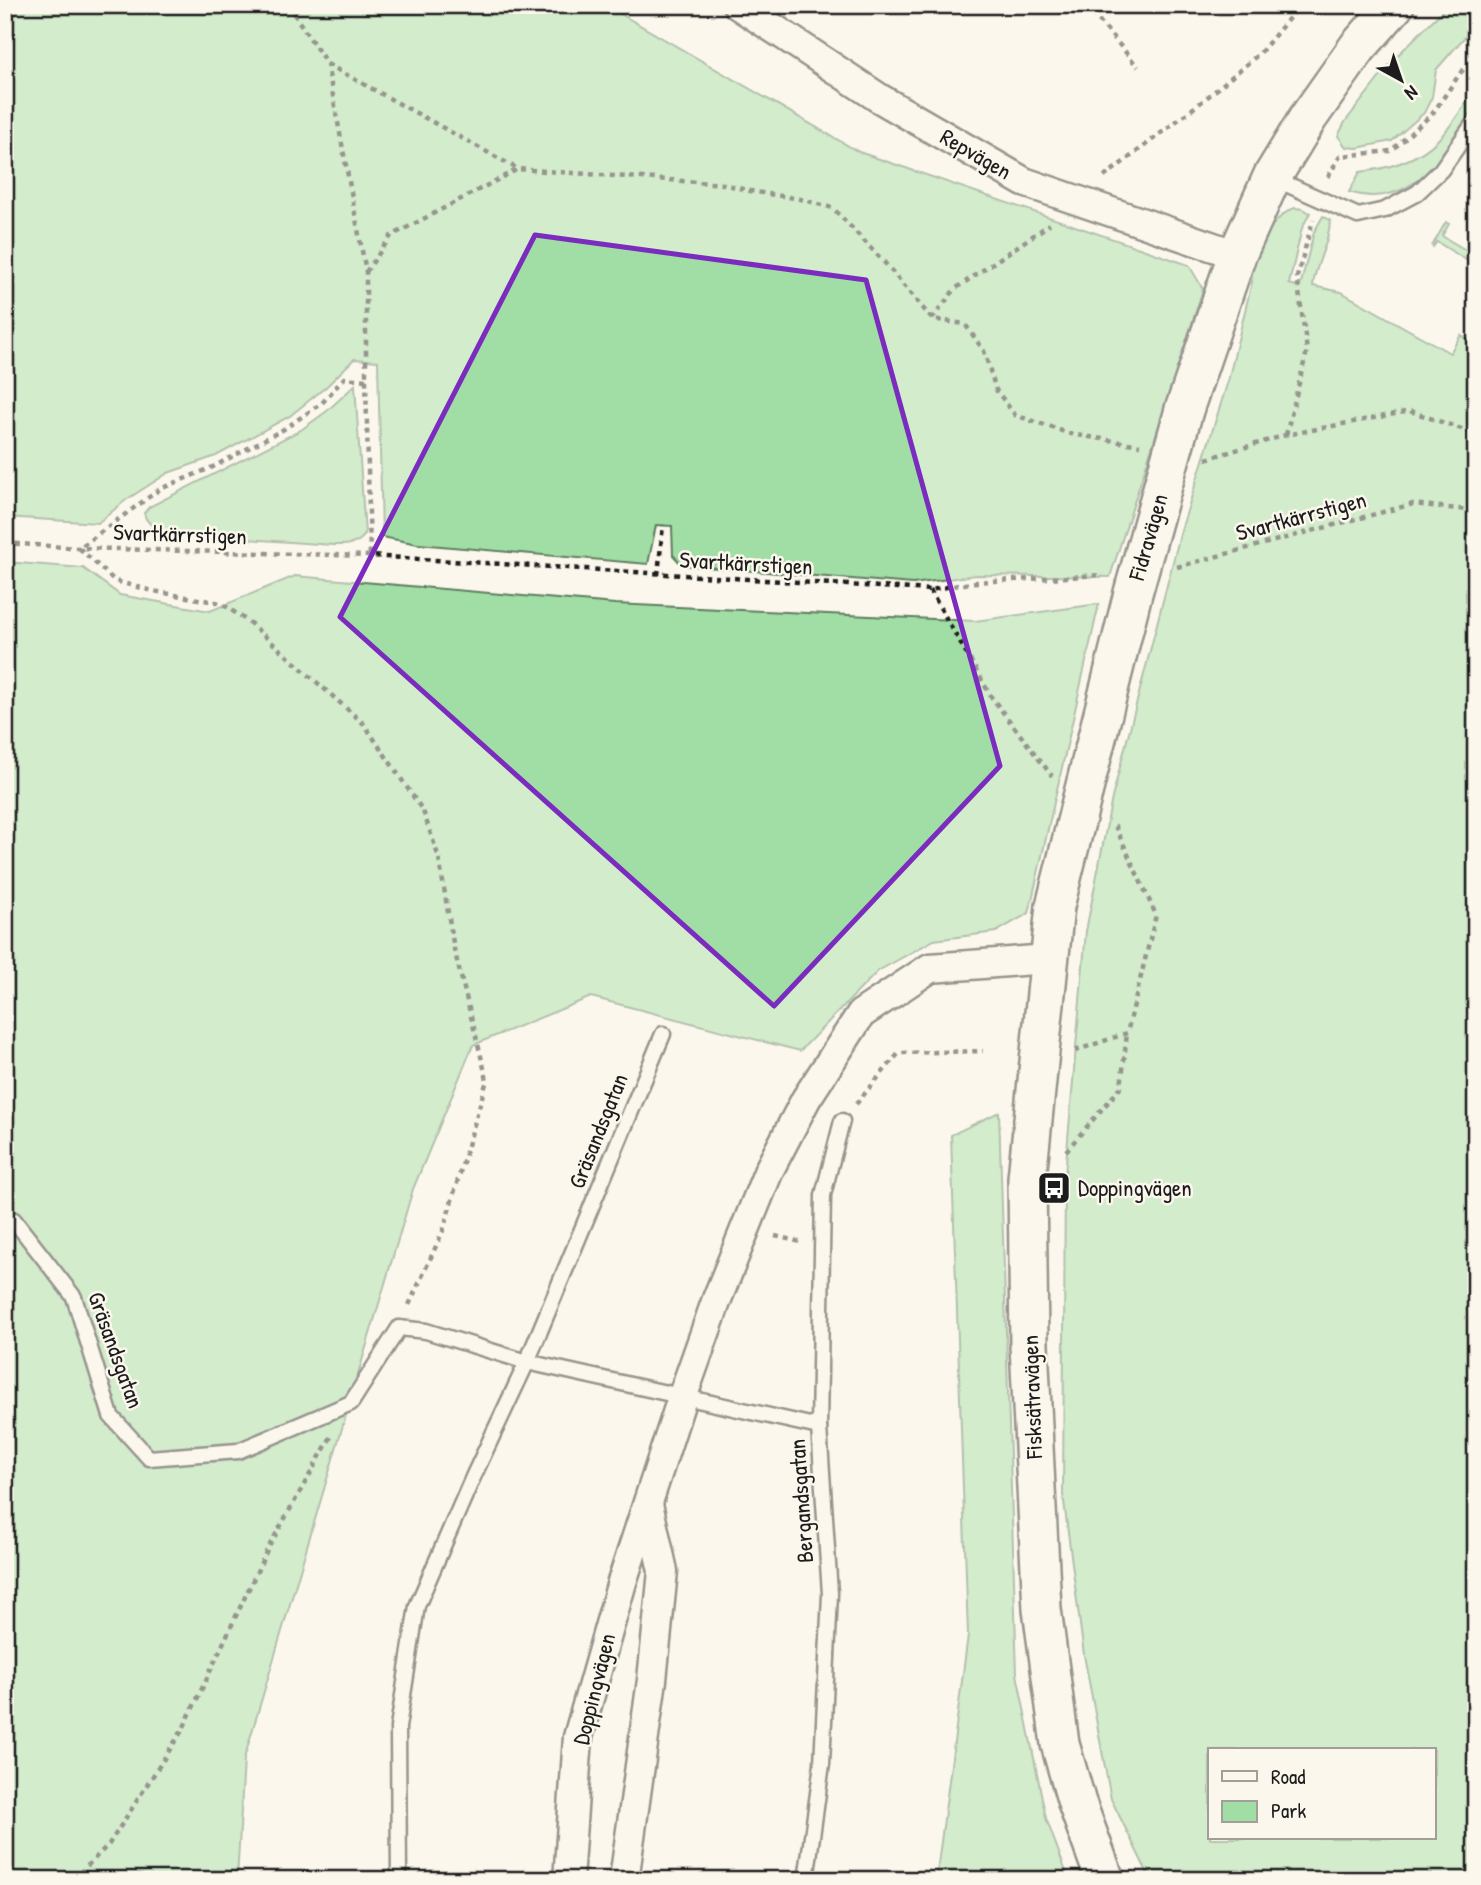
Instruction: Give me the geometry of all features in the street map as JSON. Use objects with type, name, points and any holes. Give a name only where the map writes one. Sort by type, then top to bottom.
[{"type":"street","name":"Repvägen","points":[[738,5],[879,98],[1024,182],[1237,255]]},
{"type":"street","name":"Fidravägen","points":[[1055,906],[1133,593],[1184,410],[1237,255],[1272,177],[1308,118],[1358,47],[1395,5]]},
{"type":"street","name":"Fisksätravägen","points":[[1055,906],[1027,1178],[1029,1345],[1042,1609],[1060,1744],[1077,1803],[1105,1880]]},
{"type":"street","name":"Doppingvägen","points":[[568,1880],[578,1737],[622,1581],[682,1398],[744,1229],[769,1170],[806,1099],[861,1014],[930,968],[1048,959]]},
{"type":"street","points":[[624,1880],[652,1680],[663,1571],[648,1504]]},
{"type":"lane","points":[[1272,177],[1358,216],[1385,210],[1417,193],[1441,170],[1476,120]]},
{"type":"lane","name":"Gräsandsgatan","points":[[400,1879],[398,1727],[417,1606],[527,1362],[663,1034]]},
{"type":"lane","name":"Bergandsgatan","points":[[806,1880],[822,1764],[830,1594],[819,1427],[823,1195],[842,1121]]},
{"type":"lane","name":"Gräsandsgatan","points":[[5,1216],[14,1220],[74,1297],[110,1416],[149,1458],[238,1451],[351,1403]]},
{"type":"lane","points":[[351,1403],[399,1328],[426,1331],[527,1362],[819,1427]]},
{"type":"path","points":[[288,5],[327,64],[366,272],[370,556]]},
{"type":"path","points":[[1086,5],[1138,67]]},
{"type":"path","points":[[1100,181],[1204,100],[1259,53],[1300,5]]},
{"type":"path","points":[[1325,182],[1340,156],[1391,151],[1433,113],[1461,72],[1476,58]]},
{"type":"path","points":[[327,64],[519,169],[724,184],[833,208],[884,262],[932,319],[965,324],[984,351],[996,390],[1015,415],[1071,434],[1142,445]]},
{"type":"path","points":[[366,272],[391,236],[519,169]]},
{"type":"path","points":[[1286,435],[1307,351],[1297,277],[1307,235],[1314,219],[1312,209]]},
{"type":"path","points":[[932,319],[955,289],[1056,220]]},
{"type":"path","points":[[366,380],[344,378],[321,403],[284,429],[213,467],[160,489],[79,548],[115,581],[221,603],[250,623],[364,724],[423,811],[439,858],[454,949],[487,1080],[443,1231],[399,1328]]},
{"type":"path","points":[[1196,457],[1209,459],[1286,435],[1410,411],[1476,433]]},
{"type":"path","name":"Svartkärrstigen","points":[[1175,568],[1413,505],[1476,511]]},
{"type":"path","points":[[658,575],[663,525]]},
{"type":"path","name":"Svartkärrstigen","points":[[5,543],[79,548],[370,556],[930,590],[976,582],[1109,574]]},
{"type":"path","points":[[930,590],[992,698],[1060,786]]},
{"type":"path","points":[[1062,1156],[1121,1087],[1127,1033],[1156,915],[1115,826],[1105,822]]},
{"type":"path","points":[[1074,1052],[1127,1033]]},
{"type":"path","points":[[842,1121],[899,1053],[983,1051]]},
{"type":"path","points":[[744,1229],[822,1247]]},
{"type":"path","points":[[72,1880],[109,1844],[183,1729],[267,1549],[351,1403]]},
{"type":"highlighted area","points":[[535,235],[866,280],[1000,766],[774,1006],[340,617]]},
{"type":"green space","points":[[5,5],[605,5],[859,152],[1189,265],[1203,289],[1110,577],[976,575],[913,584],[682,565],[673,555],[672,526],[656,525],[648,564],[418,544],[382,537],[378,361],[354,359],[327,386],[290,416],[216,456],[168,473],[126,500],[98,523],[5,517]]},
{"type":"green space","points":[[1448,5],[1476,5],[1476,24],[1436,70],[1432,97],[1424,113],[1392,141],[1357,148],[1346,147],[1338,136],[1345,122],[1394,59]]},
{"type":"green space","points":[[1476,85],[1476,106],[1470,120],[1443,155],[1421,177],[1396,192],[1382,195],[1366,196],[1349,192],[1360,172],[1401,163],[1431,146],[1454,121]]},
{"type":"green space","points":[[1295,208],[1310,213],[1302,228],[1289,284],[1300,287],[1314,232],[1323,216],[1330,220],[1329,228],[1313,286],[1341,292],[1450,353],[1461,335],[1473,343],[1470,353],[1476,353],[1476,1880],[1151,1880],[1111,1799],[1084,1655],[1063,1494],[1065,1174],[1086,931],[1112,798],[1182,527],[1228,381],[1252,282],[1254,262],[1263,239],[1278,219]]},
{"type":"green space","points":[[1446,222],[1449,224],[1442,236],[1476,256],[1476,266],[1437,242],[1432,246]]},
{"type":"green space","points":[[355,385],[365,534],[359,541],[333,545],[158,533],[146,519],[144,513],[149,507],[301,430]]},
{"type":"green space","points":[[5,562],[83,568],[120,595],[210,611],[295,576],[615,604],[975,621],[1099,604],[1029,913],[996,932],[934,940],[878,971],[800,1051],[591,997],[473,1045],[413,1189],[244,1759],[237,1880],[5,1880]]},
{"type":"green space","points":[[999,1112],[1017,1674],[1046,1818],[1069,1880],[936,1880],[968,1635],[951,1135]]},
{"type":"place","name":"Doppingvägen","points":[[1054,1188]]}]
